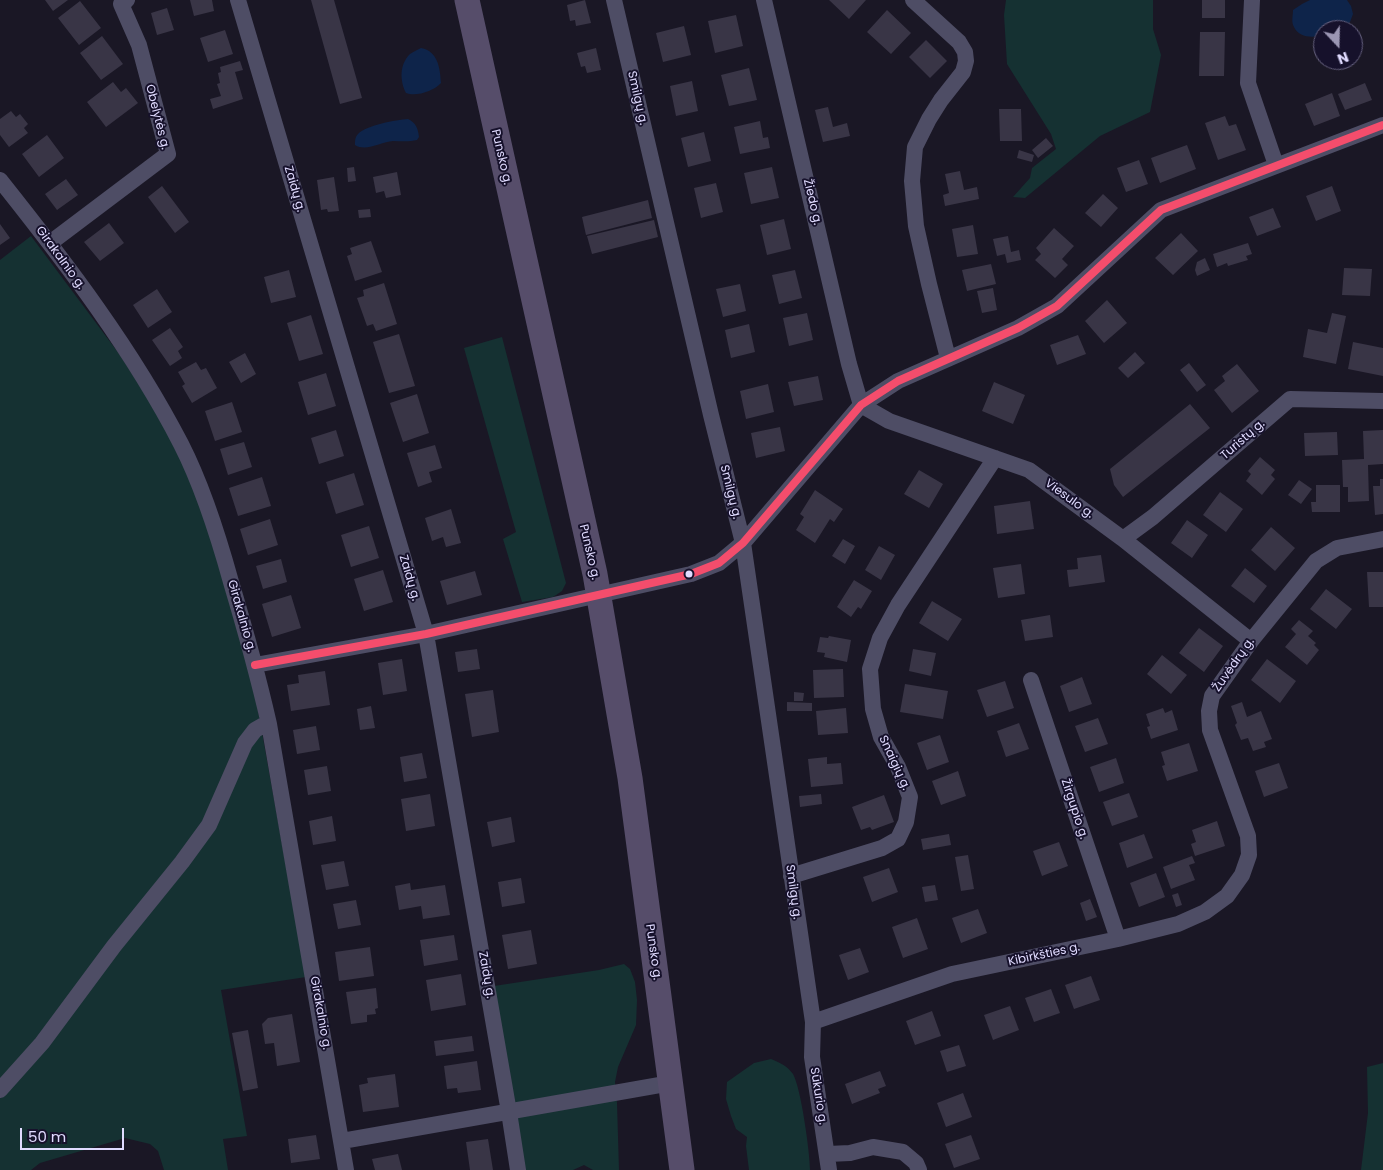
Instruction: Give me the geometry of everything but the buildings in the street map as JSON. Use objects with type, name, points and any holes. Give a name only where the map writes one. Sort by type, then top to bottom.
[{"type":"main road","name":"Punsko g.","points":[[467,0],[598,594],[630,778],[682,1170]]},
{"type":"street","name":"Obelytės g.","points":[[50,243],[168,154],[139,45],[121,4],[127,0]]},
{"type":"street","name":"Zaidų g.","points":[[238,0],[426,634],[518,1170]]},
{"type":"street","name":"Smilgų g.","points":[[614,0],[704,387],[743,543],[813,1022]]},
{"type":"street","name":"Žiedo g.","points":[[764,0],[849,364],[861,405]]},
{"type":"street","points":[[913,0],[959,42],[965,52],[966,61],[963,72],[941,100],[915,147],[912,181],[916,226],[948,358]]},
{"type":"street","points":[[1252,0],[1248,83],[1276,165]]},
{"type":"street","points":[[255,665],[426,634],[691,574],[719,563],[743,543],[861,405],[898,380],[1018,328],[1056,306],[1161,210],[1383,125]]},
{"type":"street","name":"Girakalnio g.","points":[[0,180],[50,243],[137,365],[182,445],[199,485],[222,550],[255,665],[269,724],[346,1170]]},
{"type":"street","name":"Turistų g.","points":[[1124,539],[1153,517],[1290,399],[1383,401]]},
{"type":"street","name":"Viesulo g.","points":[[861,405],[889,421],[1029,470],[1124,539],[1251,641]]},
{"type":"street","name":"Snaigių g.","points":[[791,876],[882,848],[898,839],[906,822],[910,797],[898,767],[881,737],[873,709],[870,669],[880,638],[898,605],[995,458]]},
{"type":"street","name":"Žuvėdrų g.","points":[[1249,855],[1248,836],[1210,730],[1208,711],[1212,696],[1251,641],[1316,561],[1337,548],[1383,539]]},
{"type":"street","name":"Žirgupio g.","points":[[1031,680],[1118,939]]},
{"type":"street","points":[[0,1090],[42,1042],[114,946],[182,862],[209,825],[245,743],[255,730],[269,724]]},
{"type":"street","name":"Kibirkšties g.","points":[[813,1022],[952,974],[1118,939],[1178,924],[1205,912],[1227,896],[1242,875],[1249,855]]},
{"type":"street","name":"Sūkurio g.","points":[[813,1022],[812,1057],[829,1162]]},
{"type":"street","points":[[342,1142],[671,1083]]},
{"type":"street","points":[[829,1162],[850,1153],[873,1147],[904,1152],[916,1163],[919,1170]]},
{"type":"green space","points":[[1006,0],[1153,0],[1153,29],[1161,55],[1150,112],[1100,136],[1025,198],[1013,197],[1030,178],[1032,168],[1056,149],[1051,134],[1007,64],[1004,15]]},
{"type":"green space","points":[[31,236],[120,355],[160,418],[190,478],[215,542],[254,688],[306,977],[221,990],[247,1136],[223,1139],[228,1170],[164,1170],[158,1151],[150,1144],[125,1138],[40,1163],[31,1170],[0,1170],[0,260]]},
{"type":"green space","points":[[502,337],[566,583],[562,591],[553,597],[522,602],[503,539],[516,532],[464,348]]},
{"type":"green space","points":[[624,964],[630,969],[635,982],[637,1000],[636,1025],[618,1067],[615,1082],[619,1170],[593,1170],[584,1165],[573,1170],[523,1170],[494,986],[599,970]]},
{"type":"green space","points":[[771,1059],[781,1063],[788,1069],[796,1081],[804,1121],[810,1170],[749,1170],[746,1146],[747,1137],[736,1129],[731,1116],[726,1099],[727,1082],[754,1063]]},
{"type":"green space","points":[[1383,1063],[1383,1170],[1361,1170],[1368,1113],[1367,1067]]},
{"type":"water","points":[[1310,0],[1347,0],[1353,14],[1351,20],[1313,20],[1313,37],[1311,37],[1296,31],[1293,25],[1293,10]]},
{"type":"water","points":[[421,48],[435,56],[439,66],[441,83],[425,92],[406,93],[402,78],[402,68],[406,58]]},
{"type":"water","points":[[408,119],[417,128],[419,137],[417,140],[393,141],[364,147],[355,145],[357,135],[368,128]]},
{"type":"transit line","points":[[255,665],[426,634],[691,574],[719,563],[743,543],[861,405],[898,381],[1018,328],[1057,306],[1161,210],[1383,125]]}]
